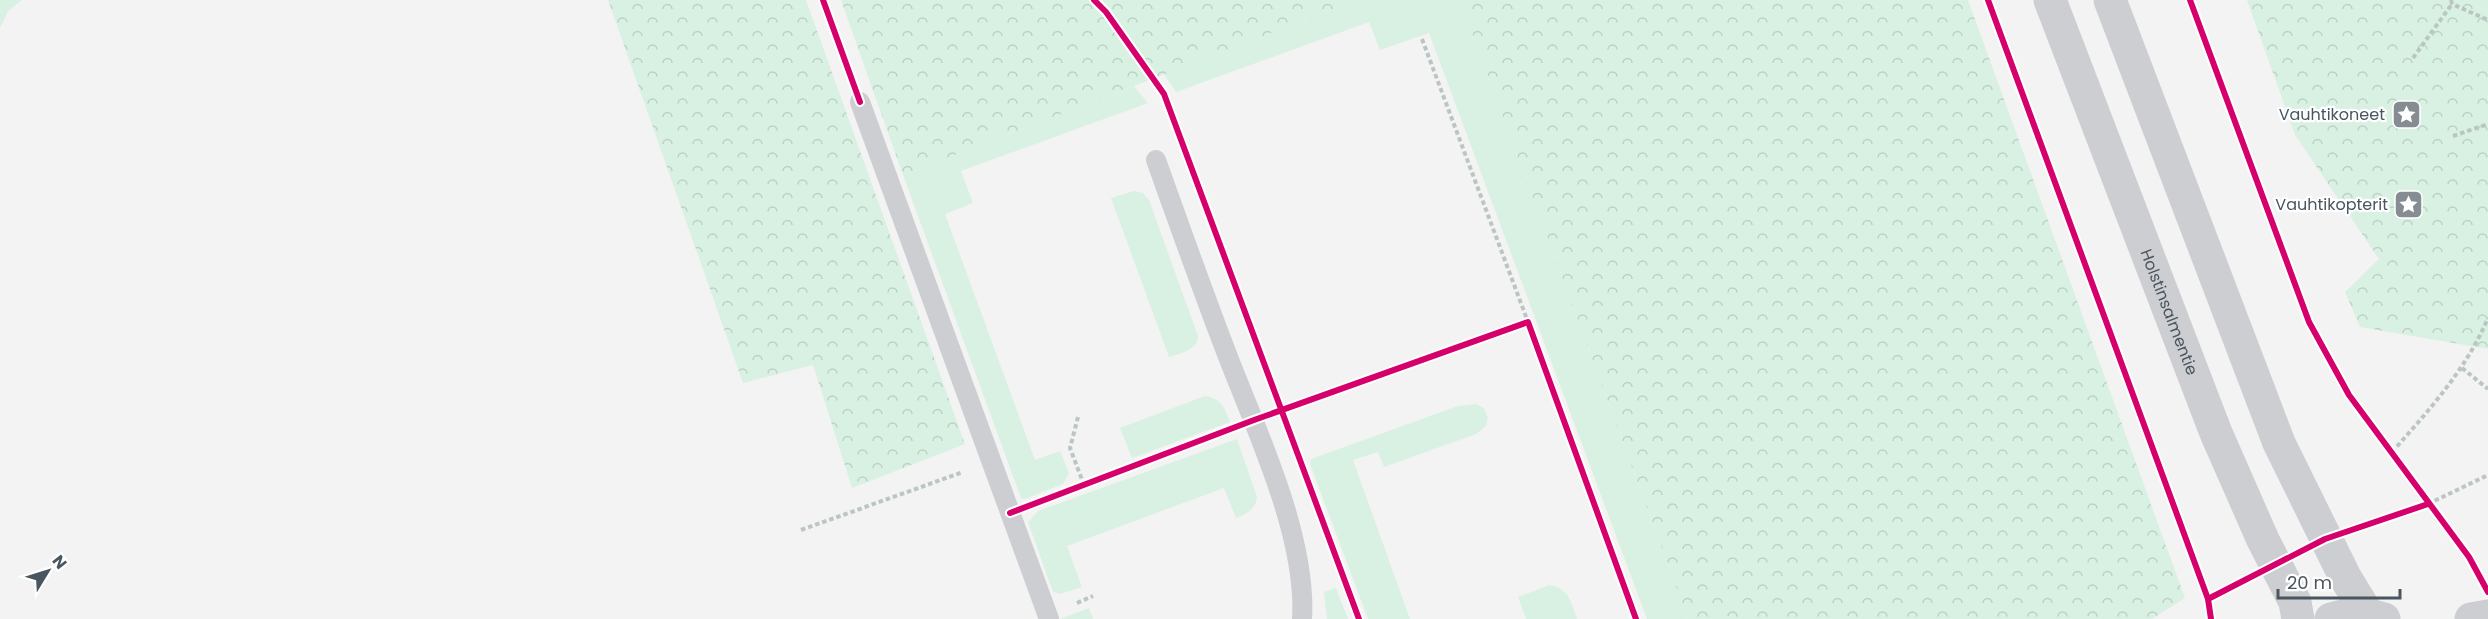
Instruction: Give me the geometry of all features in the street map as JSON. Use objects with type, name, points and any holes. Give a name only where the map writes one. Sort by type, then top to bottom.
[{"type":"street","name":"Holstinsalmentie","points":[[2050,0],[2216,433],[2263,540],[2295,602],[2298,619]]},
{"type":"street","points":[[2110,0],[2279,443],[2335,558],[2376,616]]},
{"type":"street","points":[[2331,619],[2348,614],[2376,616]]},
{"type":"street","points":[[2471,619],[2488,616]]},
{"type":"lane","points":[[860,102],[1049,619]]},
{"type":"lane","points":[[1156,160],[1254,420],[1288,522],[1299,558],[1302,619]]},
{"type":"path","points":[[2413,58],[2452,2],[2488,20]]},
{"type":"path","points":[[1422,39],[1532,333]]},
{"type":"path","points":[[2453,136],[2488,124]]},
{"type":"path","points":[[2392,452],[2462,368],[2476,346],[2488,318]]},
{"type":"path","points":[[1518,326],[1528,322]]},
{"type":"path","points":[[2462,368],[2488,389]]},
{"type":"path","points":[[1078,417],[1070,448],[1084,485]]},
{"type":"path","points":[[2385,442],[2398,460]]},
{"type":"path","points":[[801,530],[992,462]]},
{"type":"path","points":[[2417,507],[2488,475]]},
{"type":"path","points":[[1075,489],[1095,481]]},
{"type":"path","points":[[2422,495],[2434,513]]},
{"type":"green space","points":[[0,0],[22,0],[8,11],[0,28]]},
{"type":"green space","points":[[608,0],[806,0],[965,444],[852,488],[813,365],[743,383]]},
{"type":"green space","points":[[841,0],[1357,0],[903,175]]},
{"type":"green space","points":[[1357,0],[1460,0],[1688,619],[1647,619],[1429,33],[1380,50],[1369,22],[1176,92],[1164,74]]},
{"type":"green space","points":[[1460,0],[1968,0],[2185,598],[2152,619],[1688,619]]},
{"type":"green space","points":[[2247,0],[2488,0],[2488,349],[2360,327],[2345,292],[2379,259],[2295,135]]},
{"type":"green space","points":[[1134,86],[1148,103],[961,171],[973,203],[945,214],[1035,460],[1060,451],[1069,473],[1063,484],[1025,499],[1021,498],[903,175]]},
{"type":"green space","points":[[1134,191],[1143,193],[1149,200],[1198,336],[1192,348],[1169,357],[1111,198]]},
{"type":"green space","points":[[1205,396],[1222,404],[1230,422],[1132,458],[1120,428]]},
{"type":"green space","points":[[1476,404],[1484,408],[1488,418],[1486,426],[1476,434],[1384,467],[1378,452],[1353,460],[1410,619],[1368,619],[1310,464],[1311,459],[1458,406]]},
{"type":"green space","points":[[1237,439],[1257,497],[1255,505],[1250,510],[1236,518],[1224,488],[1067,546],[1082,587],[1060,594],[1053,592],[1028,522],[1038,511]]},
{"type":"green space","points":[[1549,585],[1565,593],[1577,619],[1526,619],[1518,597]]},
{"type":"green space","points":[[1336,588],[1348,619],[1327,619],[1324,592]]},
{"type":"green space","points":[[1089,608],[1093,619],[1062,619],[1062,618]]},
{"type":"cycle path","points":[[823,0],[860,102]]},
{"type":"cycle path","points":[[1094,0],[1106,12],[1164,94],[1359,619]]},
{"type":"cycle path","points":[[1988,0],[2208,599]]},
{"type":"cycle path","points":[[2190,0],[2309,322],[2349,395],[2469,557],[2488,592]]},
{"type":"cycle path","points":[[1010,513],[1254,420],[1528,322],[1636,619]]},
{"type":"cycle path","points":[[2211,619],[2208,599],[2325,539],[2428,504]]},
{"type":"place","name":"Vauhtikoneet","points":[[2406,114]]},
{"type":"place","name":"Vauhtikopterit","points":[[2409,204]]}]
